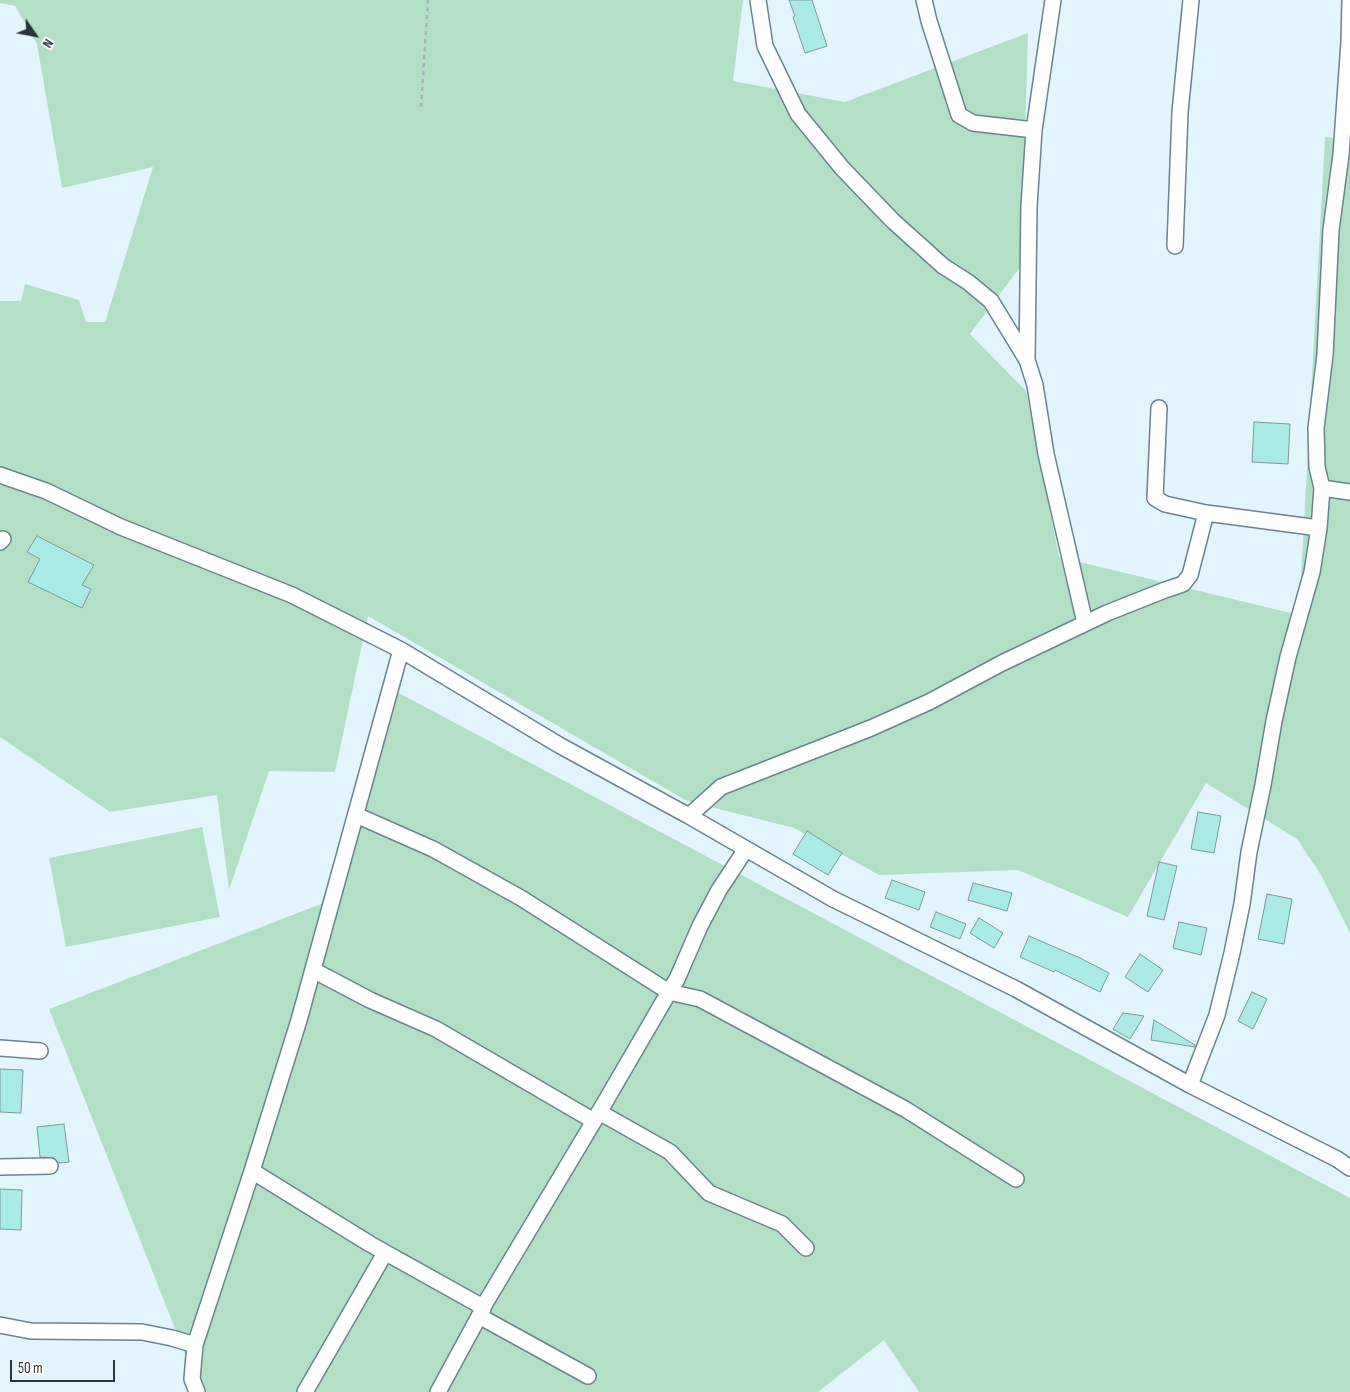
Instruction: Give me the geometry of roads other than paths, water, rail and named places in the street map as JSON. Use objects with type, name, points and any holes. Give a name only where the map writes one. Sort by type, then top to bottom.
[{"type":"street","points":[[758,0],[765,46],[798,114],[842,168],[892,221],[943,266],[968,282],[991,301],[1028,360],[1036,385],[1046,454],[1085,623]]},
{"type":"street","points":[[924,0],[959,114],[973,124],[1034,130]]},
{"type":"street","points":[[1028,360],[1028,206],[1034,130],[1053,0]]},
{"type":"street","points":[[1175,246],[1180,112],[1191,0]]},
{"type":"street","points":[[1190,1085],[1217,1015],[1232,953],[1274,721],[1288,657],[1312,572],[1319,528],[1322,488],[1317,467],[1316,428],[1325,355],[1331,230],[1346,140],[1350,0]]},
{"type":"street","points":[[1158,408],[1155,498],[1165,504],[1206,513],[1319,528]]},
{"type":"street","points":[[0,475],[46,491],[121,527],[292,595],[401,650],[558,744],[689,816],[833,899],[1016,989],[1190,1085],[1337,1159],[1350,1168]]},
{"type":"street","points":[[1322,488],[1350,492]]},
{"type":"street","points":[[689,816],[721,786],[871,728],[929,702],[1002,663],[1085,623],[1183,584],[1190,575],[1206,513]]},
{"type":"street","points":[[197,1392],[192,1379],[195,1345],[299,1020],[401,650]]},
{"type":"street","points":[[356,815],[433,849],[521,898],[669,992],[700,999],[905,1109],[1016,1179]]},
{"type":"street","points":[[438,1392],[481,1312],[677,980],[700,926],[719,890],[746,849]]},
{"type":"street","points":[[313,970],[370,1000],[436,1029],[597,1117],[670,1152],[709,1193],[782,1224],[806,1248]]},
{"type":"street","points":[[0,1048],[40,1051]]},
{"type":"street","points":[[0,1167],[50,1166]]},
{"type":"street","points":[[252,1171],[588,1376]]},
{"type":"street","points":[[304,1392],[385,1253]]},
{"type":"street","points":[[0,1325],[31,1331],[142,1332],[195,1345]]}]
